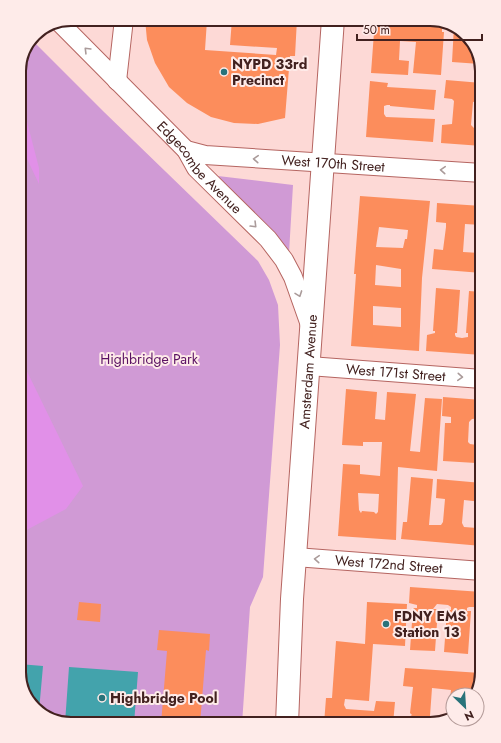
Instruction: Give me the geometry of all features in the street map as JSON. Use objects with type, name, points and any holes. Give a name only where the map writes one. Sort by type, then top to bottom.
[{"type":"main road","name":"Amsterdam Avenue","points":[[287,717],[295,558],[333,26]]},
{"type":"street","name":"Edgecombe Avenue","points":[[63,26],[186,150],[196,168],[268,239],[284,260],[293,277],[312,329]]},
{"type":"street","points":[[118,81],[123,26]]},
{"type":"street","name":"West 170th Street","points":[[186,150],[205,155],[475,173]]},
{"type":"street","name":"West 171st Street","points":[[309,366],[475,378]]},
{"type":"street","name":"West 172nd Street","points":[[295,558],[475,571]]},
{"type":"green space","name":"Highbridge Park","points":[[35,43],[258,261],[269,280],[278,305],[280,345],[263,577],[250,607],[242,717],[68,717],[48,711],[39,704],[29,689],[26,678],[26,68],[31,51]]},
{"type":"green space","points":[[218,176],[293,185],[289,253]]},
{"type":"shaded area","points":[[26,118],[39,168],[39,184],[26,157]]},
{"type":"shaded area","points":[[26,369],[83,486],[66,509],[26,530]]},
{"type":"water","points":[[26,665],[43,666],[40,704],[29,689],[26,678]]},
{"type":"water","name":"Highbridge Pool","points":[[69,667],[138,672],[135,717],[65,716]]},
{"type":"building","name":"NYPD 33rd Precinct","points":[[146,26],[207,26],[205,50],[276,55],[277,48],[230,45],[231,26],[297,26],[295,56],[290,56],[285,118],[258,124],[234,123],[211,117],[187,103],[169,87],[155,63],[147,40]]},
{"type":"building","points":[[374,26],[433,26],[442,28],[442,32],[444,32],[441,75],[413,73],[416,42],[400,41],[399,60],[409,61],[408,75],[371,73]]},
{"type":"building","points":[[454,33],[460,37],[469,48],[475,64],[452,62]]},
{"type":"building","points":[[446,80],[475,82],[475,102],[473,102],[471,125],[475,128],[475,145],[441,143],[442,125],[452,124],[454,101],[452,99],[444,98]]},
{"type":"building","points":[[370,81],[388,83],[387,87],[436,90],[434,110],[390,105],[384,106],[384,114],[386,117],[435,119],[433,142],[366,137]]},
{"type":"building","points":[[360,196],[430,201],[422,278],[419,351],[351,346],[356,274],[354,274]],"holes":[[[379,227],[408,230],[407,239],[405,239],[403,248],[376,247]],[[376,265],[401,269],[401,287],[375,285]],[[373,306],[401,308],[401,327],[373,325]]]},
{"type":"building","points":[[437,203],[475,206],[475,225],[465,224],[463,252],[475,253],[475,272],[432,269],[434,249],[443,250],[446,227],[446,223],[436,222]]},
{"type":"building","points":[[436,288],[460,290],[457,333],[455,333],[455,335],[456,337],[462,338],[468,337],[468,333],[466,333],[469,291],[475,291],[475,354],[426,351],[427,335],[435,333],[435,331],[433,331]]},
{"type":"building","points":[[346,389],[377,392],[375,419],[385,420],[387,392],[416,394],[410,451],[420,452],[425,398],[442,399],[437,471],[398,467],[396,540],[338,536],[343,464],[360,465],[360,474],[380,476],[382,442],[363,442],[363,446],[342,445]],"holes":[[[358,493],[379,494],[378,512],[376,514],[374,512],[362,511],[361,513],[359,510]]]},
{"type":"building","points":[[443,397],[475,399],[475,419],[469,422],[468,442],[475,445],[475,463],[443,461],[445,423],[451,423],[451,417],[442,416]]},
{"type":"building","points":[[411,477],[433,479],[429,525],[441,525],[443,522],[445,499],[436,498],[437,479],[475,482],[475,501],[464,500],[462,523],[464,527],[475,528],[475,545],[401,539],[403,522],[407,522]]},
{"type":"building","points":[[410,587],[475,592],[475,607],[467,608],[467,611],[471,611],[468,654],[444,652],[447,610],[451,610],[451,607],[448,605],[437,604],[433,609],[438,609],[435,651],[410,650],[413,608],[417,608],[417,605],[409,603]]},
{"type":"building","points":[[79,602],[101,604],[100,622],[77,620]]},
{"type":"building","points":[[367,602],[407,604],[405,646],[373,644],[369,701],[345,699],[344,705],[346,709],[374,711],[376,701],[395,702],[394,717],[325,717],[326,698],[332,698],[336,641],[365,644]]},
{"type":"building","points":[[159,630],[210,634],[209,651],[206,650],[201,717],[162,717],[167,651],[157,650]]},
{"type":"building","points":[[405,668],[475,673],[472,687],[445,687],[445,689],[432,688],[431,717],[409,717],[412,715],[410,713],[413,687],[403,686]]},
{"type":"place","name":"NYPD 33rd Precinct","points":[[224,72]]},
{"type":"place","name":"FDNY EMS Station 13","points":[[386,624]]},
{"type":"place","name":"Highbridge Pool","points":[[102,698]]}]
